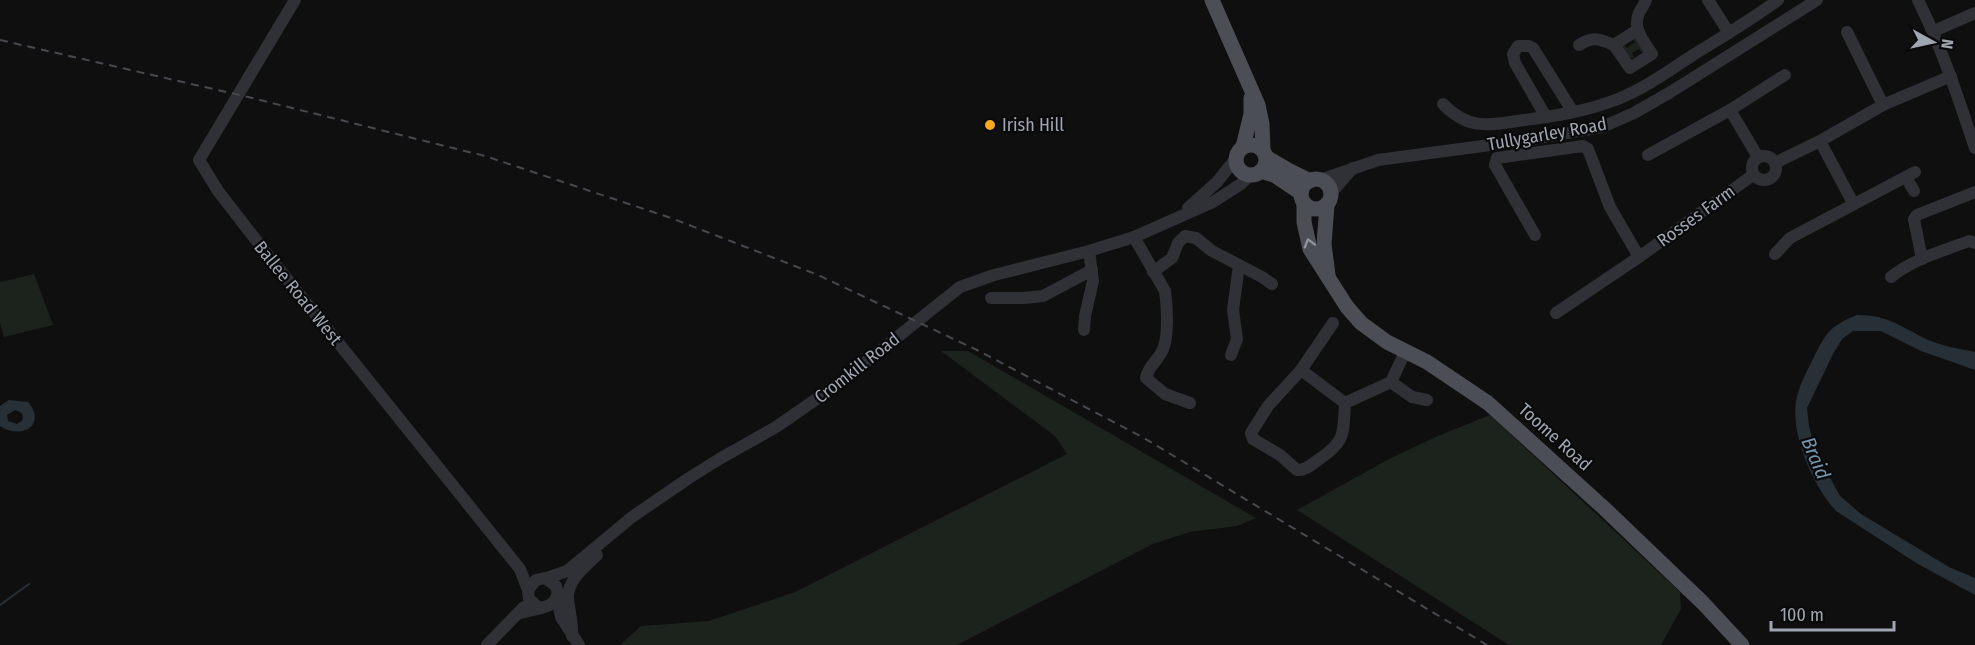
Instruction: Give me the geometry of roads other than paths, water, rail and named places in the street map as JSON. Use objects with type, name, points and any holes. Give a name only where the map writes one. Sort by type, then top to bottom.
[{"type":"main road","points":[[1212,0],[1261,114],[1260,163]]},
{"type":"main road","points":[[1250,86],[1251,114],[1240,152],[1239,168],[1245,173],[1260,163]]},
{"type":"main road","points":[[1240,152],[1256,145],[1260,163],[1283,181],[1309,189],[1327,183],[1329,199],[1315,210],[1309,189]]},
{"type":"main road","name":"Toome Road","points":[[1309,189],[1304,222],[1310,249],[1347,307],[1361,323],[1387,342],[1427,362],[1488,404],[1547,455],[1703,603],[1742,645]]},
{"type":"main road","name":"Toome Road","points":[[1329,199],[1324,244],[1329,278]]},
{"type":"street","name":"Ballee Road West","points":[[295,0],[199,160],[218,191],[263,249],[520,569],[535,601]]},
{"type":"street","points":[[1579,45],[1589,39],[1602,40],[1614,45],[1630,68],[1652,54],[1637,30],[1638,14],[1646,0]]},
{"type":"street","points":[[1708,0],[1729,33]]},
{"type":"street","points":[[1443,104],[1455,115],[1478,125],[1573,112],[1618,99],[1653,81],[1778,0]]},
{"type":"street","name":"Tullygarley Road","points":[[1309,189],[1353,168],[1378,160],[1520,141],[1602,127],[1634,113],[1669,93],[1817,0]]},
{"type":"street","points":[[1918,0],[1934,31],[1952,76],[1975,148]]},
{"type":"street","points":[[1934,31],[1975,13]]},
{"type":"street","points":[[1614,45],[1637,30]]},
{"type":"street","points":[[1847,30],[1883,105]]},
{"type":"street","points":[[1546,117],[1515,63],[1513,54],[1518,46],[1529,45],[1533,48],[1573,112]]},
{"type":"street","points":[[1640,62],[1653,81]]},
{"type":"street","points":[[1648,155],[1730,110],[1786,73]]},
{"type":"street","points":[[1775,163],[1820,141],[1883,105],[1952,76]]},
{"type":"street","points":[[1730,110],[1758,157]]},
{"type":"street","points":[[1653,136],[1660,148]]},
{"type":"street","points":[[1820,141],[1853,203]]},
{"type":"street","name":"Rosses Farm","points":[[1537,237],[1495,165],[1497,158],[1583,146],[1588,149],[1611,207],[1639,257]]},
{"type":"street","name":"Cromkill Road","points":[[1173,219],[1208,192],[1240,152]]},
{"type":"street","points":[[1758,157],[1769,157],[1775,163],[1776,171],[1772,178],[1764,181],[1753,175],[1752,165],[1758,157]]},
{"type":"street","name":"Cromkill Road","points":[[543,579],[567,571],[623,525],[713,463],[786,421],[842,382],[960,287],[994,274],[1089,251],[1134,237],[1213,202],[1241,184],[1260,163]]},
{"type":"street","points":[[1329,199],[1353,168]]},
{"type":"street","points":[[1773,256],[1790,238],[1911,174],[1914,191]]},
{"type":"street","name":"Rosses Farm","points":[[1556,313],[1753,175]]},
{"type":"street","points":[[1922,260],[1914,219],[1917,215],[1975,192]]},
{"type":"street","points":[[1153,272],[1172,258],[1178,243],[1185,236],[1196,238],[1212,251],[1272,284]]},
{"type":"street","points":[[1134,237],[1165,291],[1165,344],[1146,378],[1165,394],[1190,403]]},
{"type":"street","points":[[1897,278],[1922,260],[1969,241],[1975,243]]},
{"type":"street","points":[[1084,330],[1093,280],[1089,251]]},
{"type":"street","points":[[1231,355],[1236,339],[1233,310],[1235,279],[1239,265]]},
{"type":"street","points":[[991,298],[1039,297],[1092,270]]},
{"type":"street","points":[[1333,323],[1251,433],[1255,441],[1282,456],[1297,470],[1305,469],[1333,450],[1341,440],[1345,403]]},
{"type":"street","points":[[1345,403],[1390,382],[1406,350]]},
{"type":"street","points":[[1300,370],[1345,403]]},
{"type":"street","points":[[1390,382],[1412,397],[1427,400]]},
{"type":"street","points":[[575,641],[568,594],[570,586],[585,567],[619,534],[623,525]]},
{"type":"street","name":"Ballee Road West","points":[[520,569],[543,579]]},
{"type":"street","name":"Cromkill Road","points":[[557,595],[567,571]]},
{"type":"street","points":[[561,617],[535,601],[532,582],[543,579],[554,582],[561,617],[575,641]]},
{"type":"street","points":[[535,601],[550,606],[557,595]]},
{"type":"street","points":[[487,645],[535,601]]},
{"type":"water","name":"Braid","points":[[1857,315],[1886,319],[1928,340],[1975,352],[1975,370],[1921,351],[1881,331],[1853,331],[1842,339],[1833,354],[1807,408],[1815,450],[1840,496],[1861,514],[1949,567],[1975,578],[1975,595],[1918,564],[1836,511],[1819,488],[1806,460],[1800,445],[1795,415],[1800,387],[1828,333],[1839,324]]},
{"type":"water","points":[[9,400],[28,402],[35,418],[33,424],[23,431],[16,432],[0,426],[0,406]],"holes":[[[15,410],[22,413],[22,421],[17,424],[8,421],[7,415]]]},
{"type":"waterway","points":[[0,605],[29,584]]},
{"type":"railway","points":[[0,40],[248,97],[485,156],[671,218],[818,275],[977,350],[1144,438],[1487,645]]},
{"type":"place","name":"Irish Hill","points":[[990,125]]}]
